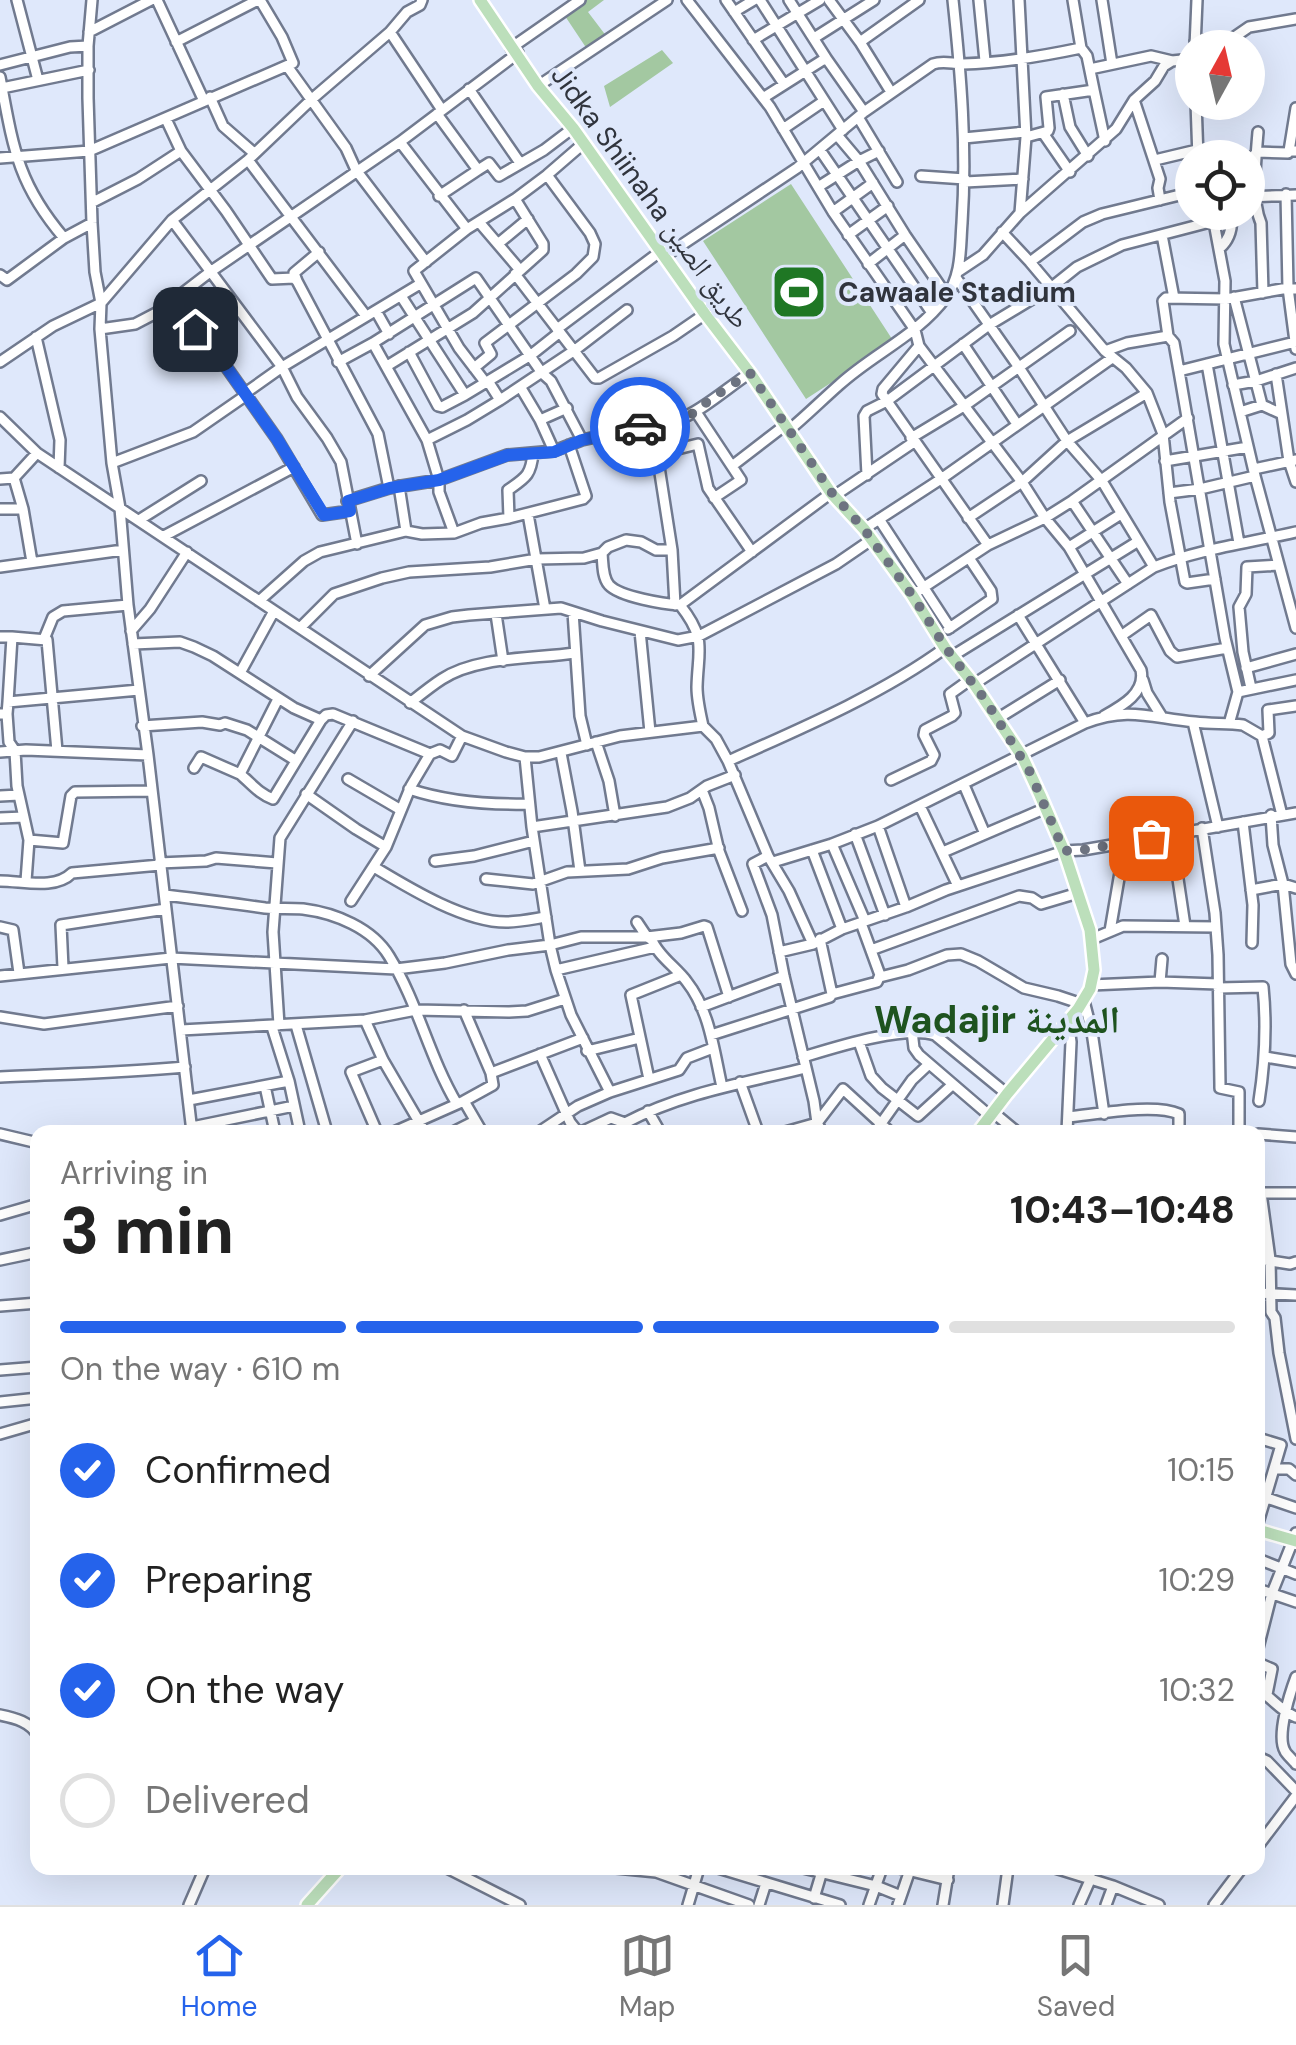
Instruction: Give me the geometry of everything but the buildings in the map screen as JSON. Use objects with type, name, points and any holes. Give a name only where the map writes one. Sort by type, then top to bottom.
[{"type":"main road","name":"Jidka Shiinaha طريق الصين","points":[[480,0],[833,494],[917,591],[938,635],[1022,756],[1046,808],[1092,939],[1094,970],[1083,1002],[984,1125]]},
{"type":"main road","points":[[1265,1528],[1295,1538]]},
{"type":"main road","points":[[307,1905],[334,1875]]},
{"type":"street","points":[[16,0],[38,80]]},
{"type":"street","points":[[92,0],[88,46],[89,150],[100,329],[128,605],[192,1125]]},
{"type":"street","points":[[89,32],[154,0],[224,126],[251,157],[290,218],[389,334]]},
{"type":"street","points":[[0,158],[89,150],[294,62],[259,0],[176,42]]},
{"type":"street","points":[[0,362],[66,319],[101,303],[172,220],[251,157],[422,0]]},
{"type":"street","points":[[100,329],[135,324],[177,298],[400,142],[580,0]]},
{"type":"street","points":[[687,0],[763,98],[833,212],[914,330],[919,346],[1086,574],[1142,670],[1147,693],[1162,717]]},
{"type":"street","points":[[726,0],[784,84]]},
{"type":"street","points":[[734,12],[757,0],[947,296]]},
{"type":"street","points":[[789,0],[861,114],[897,182]]},
{"type":"street","points":[[753,40],[820,0]]},
{"type":"street","points":[[830,0],[891,92]]},
{"type":"street","points":[[814,38],[874,0]]},
{"type":"street","points":[[860,42],[919,0]]},
{"type":"street","points":[[732,466],[821,404],[839,385],[914,330],[947,296],[958,275],[966,180],[954,0]]},
{"type":"street","points":[[979,0],[985,61]]},
{"type":"street","points":[[1020,0],[1026,135],[1020,213]]},
{"type":"street","points":[[1072,0],[1104,141]]},
{"type":"street","points":[[1102,0],[1112,64]]},
{"type":"street","points":[[1196,30],[1197,0]]},
{"type":"street","points":[[538,86],[663,1]]},
{"type":"street","points":[[1242,30],[1296,19]]},
{"type":"street","points":[[390,32],[478,170]]},
{"type":"street","points":[[0,65],[88,46]]},
{"type":"street","points":[[409,352],[442,407],[531,355],[558,330],[663,253],[802,164],[861,114],[938,62],[960,64],[1081,48]]},
{"type":"street","points":[[1090,69],[1151,56],[1175,60]]},
{"type":"street","points":[[763,98],[826,58]]},
{"type":"street","points":[[958,275],[982,256],[1020,213],[1104,141],[1124,120],[1134,100],[1172,60]]},
{"type":"street","points":[[287,66],[346,148],[356,170],[426,262]]},
{"type":"street","points":[[64,238],[33,196],[16,158],[1,89],[89,70]]},
{"type":"street","points":[[468,89],[520,162]]},
{"type":"street","points":[[964,138],[1042,133],[1049,128],[1046,96],[1094,90]]},
{"type":"street","points":[[1063,94],[1070,127],[1088,156]]},
{"type":"street","points":[[1134,100],[1160,179],[1160,200]]},
{"type":"street","points":[[783,129],[824,101]]},
{"type":"street","points":[[1265,152],[1293,151],[1296,108]]},
{"type":"street","points":[[166,119],[181,151],[272,279],[297,281]]},
{"type":"street","points":[[440,196],[489,163],[500,176],[573,128]]},
{"type":"street","points":[[1257,140],[1258,132]]},
{"type":"street","points":[[1042,133],[1070,172]]},
{"type":"street","points":[[400,142],[467,229]]},
{"type":"street","points":[[500,400],[447,328],[414,272],[467,229],[547,175],[584,143]]},
{"type":"street","points":[[820,150],[932,313]]},
{"type":"street","points":[[93,202],[181,151]]},
{"type":"street","points":[[818,188],[880,151]]},
{"type":"street","points":[[1155,160],[1175,157]]},
{"type":"street","points":[[474,368],[491,354],[486,343],[576,274],[594,251],[590,232],[547,175]]},
{"type":"street","points":[[921,176],[1023,179]]},
{"type":"street","points":[[833,212],[874,183]]},
{"type":"street","points":[[1179,370],[1249,352],[1296,346],[1291,194],[1265,196]]},
{"type":"street","points":[[1030,262],[1083,222],[1175,196]]},
{"type":"street","points":[[386,366],[473,313],[544,247],[514,199]]},
{"type":"street","points":[[848,235],[888,206]]},
{"type":"street","points":[[499,243],[528,219]]},
{"type":"street","points":[[172,220],[282,368],[297,397],[327,438],[340,462],[357,544]]},
{"type":"street","points":[[479,222],[499,243],[538,304],[593,377],[599,378],[705,314]]},
{"type":"street","points":[[0,276],[7,280],[64,238],[92,223]]},
{"type":"street","points":[[866,475],[866,411],[1082,264],[1122,245],[1175,230]]},
{"type":"street","points":[[1216,230],[1230,298],[1262,406]]},
{"type":"street","points":[[1220,248],[1230,230]]},
{"type":"street","points":[[1261,230],[1262,293]]},
{"type":"street","points":[[1002,232],[1147,393],[1162,434],[1178,557],[1186,583],[1215,579]]},
{"type":"street","points":[[868,264],[905,235]]},
{"type":"street","points":[[1162,235],[1174,298]]},
{"type":"street","points":[[319,252],[294,273],[378,434],[406,531]]},
{"type":"street","points":[[906,275],[924,263]]},
{"type":"street","points":[[958,275],[1067,441],[1102,481],[1154,567]]},
{"type":"street","points":[[338,362],[373,344],[474,278],[551,381],[582,440]]},
{"type":"street","points":[[112,464],[193,432],[282,368],[420,284]]},
{"type":"street","points":[[1229,724],[1238,692],[1163,300],[1230,298],[1292,288]]},
{"type":"street","points":[[401,296],[465,396]]},
{"type":"street","points":[[177,298],[203,341],[215,351],[277,439],[322,515],[394,487],[439,480],[492,459],[554,452],[582,440],[682,418],[750,373]]},
{"type":"street","points":[[1230,298],[1223,336],[1296,628]]},
{"type":"street","points":[[428,440],[521,388],[627,310]]},
{"type":"street","points":[[602,553],[604,577],[611,587],[659,604],[677,605],[1070,332]]},
{"type":"street","points":[[369,676],[426,625],[452,617],[561,608],[682,641],[700,636],[836,564],[879,519],[941,479],[1109,355],[1127,344],[1168,336]]},
{"type":"street","points":[[36,337],[60,440],[59,468]]},
{"type":"street","points":[[373,344],[428,440],[439,492],[454,533]]},
{"type":"street","points":[[963,344],[1017,424]]},
{"type":"street","points":[[919,346],[883,389],[886,401],[988,546]]},
{"type":"street","points":[[1206,364],[1240,543]]},
{"type":"street","points":[[1234,386],[1296,368]]},
{"type":"street","points":[[1276,374],[1296,482]]},
{"type":"street","points":[[521,388],[554,452]]},
{"type":"street","points":[[968,518],[1022,482],[1067,441],[1147,393]]},
{"type":"street","points":[[1240,412],[1262,406],[1282,414]]},
{"type":"street","points":[[540,420],[566,408]]},
{"type":"street","points":[[696,412],[741,482],[714,498]]},
{"type":"street","points":[[0,417],[37,454],[462,736],[525,757],[561,753],[620,736],[702,726]]},
{"type":"street","points":[[917,591],[988,546],[1072,501],[1188,418]]},
{"type":"street","points":[[712,438],[657,454],[677,605],[700,636],[697,684],[702,726],[716,739],[728,761],[770,859],[816,942],[832,994]]},
{"type":"street","points":[[698,444],[714,498],[752,552]]},
{"type":"street","points":[[259,601],[315,554],[406,531],[454,533],[586,496],[569,445]]},
{"type":"street","points":[[1165,460],[1248,447]]},
{"type":"street","points":[[510,518],[508,490],[522,482],[533,453]]},
{"type":"street","points":[[0,479],[14,478],[37,454]]},
{"type":"street","points":[[1169,493],[1229,483],[1293,460]]},
{"type":"street","points":[[164,536],[294,467]]},
{"type":"street","points":[[14,478],[32,562]]},
{"type":"street","points":[[139,520],[201,481]]},
{"type":"street","points":[[1072,501],[1128,584]]},
{"type":"street","points":[[0,509],[23,509]]},
{"type":"street","points":[[528,514],[545,609]]},
{"type":"street","points":[[1068,547],[1122,514]]},
{"type":"street","points":[[879,519],[917,591],[950,628]]},
{"type":"street","points":[[891,780],[932,761],[934,755],[924,735],[955,713],[950,694],[1037,644],[1154,567],[1178,557],[1296,532]]},
{"type":"street","points":[[300,628],[334,594],[409,572],[584,558],[626,540],[656,550],[672,550]]},
{"type":"street","points":[[728,761],[1018,615],[1137,542]]},
{"type":"street","points":[[0,566],[122,550]]},
{"type":"street","points":[[131,630],[150,609],[187,552]]},
{"type":"street","points":[[938,635],[992,599],[991,591],[969,558]]},
{"type":"street","points":[[1251,688],[1239,607],[1246,594],[1246,571],[1247,567],[1279,565]]},
{"type":"street","points":[[44,639],[54,617],[63,611],[128,605]]},
{"type":"street","points":[[240,673],[274,611]]},
{"type":"street","points":[[573,612],[580,716],[608,780],[615,816]]},
{"type":"street","points":[[496,614],[503,661]]},
{"type":"street","points":[[1018,615],[1084,723]]},
{"type":"street","points":[[1121,636],[1151,615],[1176,658],[1227,648]]},
{"type":"street","points":[[640,631],[650,732]]},
{"type":"street","points":[[0,637],[44,639],[48,644],[57,751]]},
{"type":"street","points":[[12,637],[5,710],[29,840],[26,882]]},
{"type":"street","points":[[133,644],[180,642],[213,656],[321,720]]},
{"type":"street","points":[[410,703],[442,678],[483,664],[575,653]]},
{"type":"street","points":[[1246,668],[1296,654]]},
{"type":"street","points":[[998,719],[1060,680]]},
{"type":"street","points":[[1104,716],[1128,700],[1143,680]]},
{"type":"street","points":[[1238,692],[1296,680]]},
{"type":"street","points":[[5,710],[52,699],[139,690]]},
{"type":"street","points":[[240,774],[278,698]]},
{"type":"street","points":[[1262,736],[1269,733],[1268,710],[1296,706]]},
{"type":"street","points":[[819,1125],[772,915],[753,864],[832,844],[878,826],[1104,716],[1133,713],[1243,725],[1262,736]]},
{"type":"street","points":[[194,768],[201,757],[240,774],[258,793],[273,799],[321,720],[330,714],[430,754]]},
{"type":"street","points":[[298,1125],[275,1026],[274,909],[280,838],[353,721]]},
{"type":"street","points":[[1193,722],[1218,827]]},
{"type":"street","points":[[142,726],[225,723],[258,736],[295,760]]},
{"type":"street","points":[[351,901],[386,847],[409,789],[430,754],[440,750],[452,756],[462,736]]},
{"type":"street","points":[[1262,736],[1276,816],[1274,845],[1283,884],[1291,964],[1296,974]]},
{"type":"street","points":[[0,752],[148,755]]},
{"type":"street","points":[[561,753],[580,871]]},
{"type":"street","points":[[525,757],[532,828],[556,970],[587,1051],[610,1092]]},
{"type":"street","points":[[532,828],[676,804],[734,775]]},
{"type":"street","points":[[348,780],[401,810]]},
{"type":"street","points":[[964,785],[985,834]]},
{"type":"street","points":[[409,789],[446,799],[529,804]]},
{"type":"street","points":[[702,790],[742,911]]},
{"type":"street","points":[[29,840],[63,843],[75,792],[152,791]]},
{"type":"street","points":[[306,794],[386,847]]},
{"type":"street","points":[[0,796],[19,795]]},
{"type":"street","points":[[920,806],[958,886]]},
{"type":"street","points":[[943,852],[1046,808]]},
{"type":"street","points":[[779,952],[1064,851],[1296,813]]},
{"type":"street","points":[[0,818],[24,817]]},
{"type":"street","points":[[1244,822],[1252,943]]},
{"type":"street","points":[[878,826],[906,907]]},
{"type":"street","points":[[1202,828],[1216,927],[1220,1088],[1240,1092],[1239,1125]]},
{"type":"street","points":[[1177,832],[1175,859],[1184,926]]},
{"type":"street","points":[[855,834],[886,914]]},
{"type":"street","points":[[435,861],[534,841]]},
{"type":"street","points":[[1110,931],[1125,842]]},
{"type":"street","points":[[832,844],[880,977]]},
{"type":"street","points":[[486,879],[533,884],[567,872],[628,869],[662,858],[719,848]]},
{"type":"street","points":[[812,850],[842,929]]},
{"type":"street","points":[[0,881],[60,883],[72,874],[216,858],[277,863]]},
{"type":"street","points":[[374,867],[420,894],[486,920],[508,922],[546,916]]},
{"type":"street","points":[[1251,890],[1283,884],[1296,888]]},
{"type":"street","points":[[871,950],[1019,896],[1041,904],[1078,893]]},
{"type":"street","points":[[164,895],[320,912],[352,924],[384,948],[416,1010],[437,1066],[478,1125]]},
{"type":"street","points":[[63,968],[61,925],[166,908]]},
{"type":"street","points":[[637,922],[702,1007],[722,1087]]},
{"type":"street","points":[[0,976],[172,958],[396,968],[445,963],[581,937],[647,937],[706,926],[729,996]]},
{"type":"street","points":[[1092,939],[1123,926],[1216,927]]},
{"type":"street","points":[[0,927],[13,930],[20,973]]},
{"type":"street","points":[[556,970],[655,947]]},
{"type":"street","points":[[711,1035],[830,998],[832,994],[877,982],[880,977],[947,955],[961,954],[1024,988],[1083,1002],[1092,1032],[1104,1114]]},
{"type":"street","points":[[1160,982],[1162,959]]},
{"type":"street","points":[[650,1079],[632,994],[681,975]]},
{"type":"street","points":[[702,1007],[784,976]]},
{"type":"street","points":[[1091,985],[1160,982],[1263,987],[1266,1057],[1259,1101]]},
{"type":"street","points":[[181,1030],[365,1020],[416,1010],[527,1010],[565,1000]]},
{"type":"street","points":[[0,1017],[44,1024],[178,1006]]},
{"type":"street","points":[[412,1125],[491,1088],[494,1082],[464,1010]]},
{"type":"street","points":[[365,1020],[382,1060],[422,1125]]},
{"type":"street","points":[[1068,1020],[1068,1125]]},
{"type":"street","points":[[296,1025],[324,1125]]},
{"type":"street","points":[[628,1125],[648,1111],[805,1063],[859,1042],[912,1031],[935,1035],[1007,1094]]},
{"type":"street","points":[[912,1031],[914,1048],[929,1064],[1007,1125]]},
{"type":"street","points":[[490,1073],[583,1038]]},
{"type":"street","points":[[587,1051],[640,1038]]},
{"type":"street","points":[[859,1042],[871,1076],[920,1116],[952,1085]]},
{"type":"street","points":[[548,1125],[566,1112],[610,1092],[681,1069],[689,1057],[712,1048]]},
{"type":"street","points":[[540,1054],[575,1125]]},
{"type":"street","points":[[1266,1057],[1296,1062]]},
{"type":"street","points":[[374,1125],[351,1072],[382,1060]]},
{"type":"street","points":[[885,1125],[912,1080],[929,1064]]},
{"type":"street","points":[[0,1077],[185,1067]]},
{"type":"street","points":[[190,1100],[290,1081]]},
{"type":"street","points":[[740,1082],[755,1125]]},
{"type":"street","points":[[265,1086],[273,1125]]},
{"type":"street","points":[[822,1125],[843,1089],[877,1125]]},
{"type":"street","points":[[214,1125],[294,1106]]},
{"type":"street","points":[[1069,1117],[1159,1108],[1176,1111],[1180,1125]]},
{"type":"street","points":[[648,1111],[656,1125]]},
{"type":"street","points":[[596,1125],[611,1118],[620,1125]]},
{"type":"street","points":[[466,1125],[475,1120]]},
{"type":"street","points":[[0,1134],[30,1140]]},
{"type":"street","points":[[1265,1134],[1296,1136]]},
{"type":"street","points":[[1265,1193],[1296,1193]]},
{"type":"street","points":[[0,1214],[30,1206]]},
{"type":"street","points":[[1265,1236],[1270,1260],[1270,1312]]},
{"type":"street","points":[[0,1260],[30,1254]]},
{"type":"street","points":[[1265,1260],[1293,1263],[1296,1276]]},
{"type":"street","points":[[1265,1293],[1296,1295]]},
{"type":"street","points":[[0,1306],[30,1303]]},
{"type":"street","points":[[1265,1312],[1275,1318],[1291,1392],[1296,1438],[1281,1445],[1265,1440]]},
{"type":"street","points":[[0,1370],[30,1367]]},
{"type":"street","points":[[0,1402],[30,1399]]},
{"type":"street","points":[[0,1434],[30,1425]]},
{"type":"street","points":[[1265,1489],[1281,1445]]},
{"type":"street","points":[[1274,1469],[1294,1470]]},
{"type":"street","points":[[1265,1497],[1296,1508]]},
{"type":"street","points":[[1265,1620],[1295,1538]]},
{"type":"street","points":[[1265,1562],[1296,1574]]},
{"type":"street","points":[[1265,1591],[1296,1602]]},
{"type":"street","points":[[1296,1677],[1283,1748],[1296,1764]]},
{"type":"street","points":[[1265,1694],[1291,1715]]},
{"type":"street","points":[[0,1715],[30,1726]]},
{"type":"street","points":[[1265,1760],[1296,1794],[1265,1837]]},
{"type":"street","points":[[1285,1812],[1296,1822]]},
{"type":"street","points":[[189,1905],[202,1875]]},
{"type":"street","points":[[462,1875],[520,1905]]},
{"type":"street","points":[[665,1875],[749,1905]]},
{"type":"street","points":[[688,1905],[698,1875]]},
{"type":"street","points":[[740,1875],[840,1905]]},
{"type":"street","points":[[814,1898],[821,1875]]},
{"type":"street","points":[[840,1875],[876,1886],[899,1900],[905,1875]]},
{"type":"street","points":[[869,1905],[880,1875]]},
{"type":"street","points":[[929,1875],[948,1880]]},
{"type":"street","points":[[943,1905],[948,1875]]},
{"type":"street","points":[[1002,1905],[1007,1875]]},
{"type":"street","points":[[1081,1875],[1159,1905]]},
{"type":"street","points":[[1214,1905],[1237,1875]]},
{"type":"street","points":[[1079,1905],[1090,1878]]},
{"type":"street","points":[[760,1905],[766,1883]]},
{"type":"street","points":[[1106,1905],[1113,1886]]},
{"type":"green space","points":[[585,0],[604,0],[588,12],[607,37],[587,49],[565,16]]},
{"type":"green space","points":[[662,50],[673,63],[610,107],[604,86]]},
{"type":"green space","name":"Cawaale Stadium","points":[[791,184],[894,342],[806,399],[703,241]]},
{"type":"way so far","points":[[640,427],[696,412],[750,373],[832,493],[864,529],[986,701],[1022,756],[1064,851],[1151,838]]},
{"type":"place","name":"Cawaale Stadium","points":[[799,292]]},
{"type":"district","name":"Wadajir المدينة","points":[[997,1020]]},
{"type":"route","points":[[195,329],[277,439],[324,515],[350,511],[348,501],[390,488],[439,480],[492,459],[554,452],[582,440],[640,427]]}]
